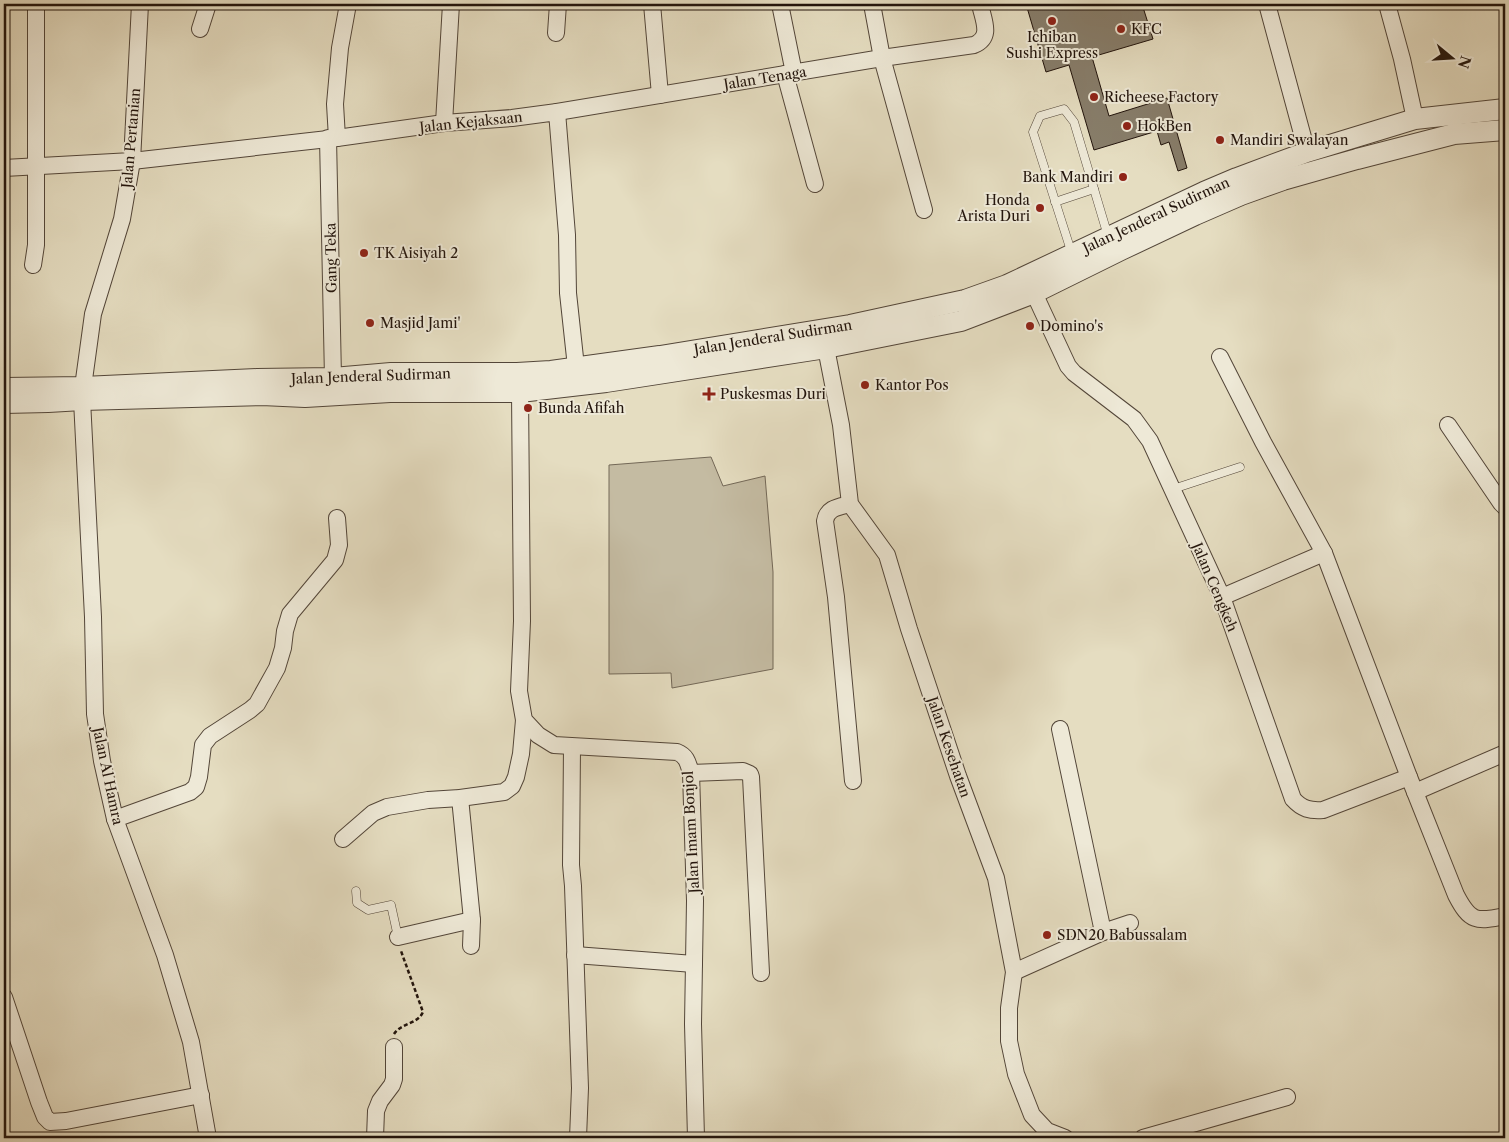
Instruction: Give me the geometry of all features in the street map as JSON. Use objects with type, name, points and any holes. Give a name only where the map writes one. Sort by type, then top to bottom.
[{"type":"street","points":[[33,265],[36,245],[36,4]]},
{"type":"street","name":"Jalan Pertanian","points":[[83,393],[93,314],[122,219],[132,161],[140,4]]},
{"type":"street","points":[[200,28],[208,4]]},
{"type":"street","name":"Gang Teka","points":[[333,378],[333,138],[340,48],[348,4]]},
{"type":"street","points":[[444,123],[451,4]]},
{"type":"street","points":[[556,33],[558,4]]},
{"type":"street","points":[[652,4],[660,95]]},
{"type":"street","points":[[780,4],[789,74],[814,184]]},
{"type":"street","points":[[872,4],[882,58],[924,210]]},
{"type":"street","name":"Jalan Tenaga","points":[[557,112],[882,58],[974,45],[983,39],[986,32],[980,4]]},
{"type":"street","points":[[1267,4],[1307,152]]},
{"type":"street","points":[[1386,4],[1402,58],[1415,119]]},
{"type":"street","name":"Jalan Jenderal Sudirman","points":[[4,403],[83,393],[213,381],[333,378],[520,392],[606,382],[826,348],[1007,285],[1204,192],[1307,152],[1415,119],[1505,108]]},
{"type":"street","points":[[557,112],[567,235],[568,293],[576,367]]},
{"type":"street","name":"Jalan Kejaksaan","points":[[4,168],[132,161],[444,123],[512,118],[557,112]]},
{"type":"street","name":"Jalan Jenderal Sudirman","points":[[4,388],[83,393],[304,397],[390,382],[551,372],[850,324],[961,321],[1034,294],[1195,215],[1283,180],[1454,134],[1505,130]]},
{"type":"street","name":"Jalan Cengkeh","points":[[1034,294],[1068,366],[1074,373],[1134,419],[1150,441],[1222,597],[1294,799],[1298,805],[1312,811],[1323,810],[1412,784]]},
{"type":"street","name":"Jalan Kesehatan","points":[[826,348],[841,425],[850,504],[887,555],[909,629],[958,776],[996,878],[1014,972],[1009,1008],[1009,1041],[1016,1074],[1032,1115],[1047,1131],[1064,1138]]},
{"type":"street","points":[[1220,356],[1263,442],[1324,553],[1412,784],[1464,911],[1477,919],[1492,919],[1505,916]]},
{"type":"street","points":[[343,839],[373,813],[387,807],[428,800],[504,792],[512,786],[516,777],[521,754],[524,720],[519,691],[522,621],[520,392]]},
{"type":"street","name":"Jalan Al Hamra","points":[[83,393],[93,617],[95,714],[102,761],[115,819],[166,955],[191,1042],[208,1138]]},
{"type":"street","points":[[1448,425],[1505,507]]},
{"type":"street","points":[[850,504],[830,510],[824,521],[836,597],[853,781]]},
{"type":"street","points":[[115,819],[190,792],[196,787],[203,745],[210,736],[257,704],[277,668],[290,614],[335,560],[339,545],[337,518]]},
{"type":"street","points":[[1222,597],[1324,553]]},
{"type":"street","name":"Jalan Imam Bonjol","points":[[524,720],[538,735],[554,745],[677,752],[686,758],[691,772],[695,901],[693,1024],[696,1138]]},
{"type":"street","points":[[1060,729],[1103,932]]},
{"type":"street","points":[[572,747],[571,865],[580,1088],[578,1138]]},
{"type":"street","points":[[1412,784],[1505,753]]},
{"type":"street","points":[[691,772],[743,771],[751,776],[761,973]]},
{"type":"street","points":[[460,798],[472,920],[470,946]]},
{"type":"street","points":[[398,938],[472,920]]},
{"type":"street","points":[[1014,972],[1103,932],[1130,923]]},
{"type":"street","points":[[575,955],[694,964]]},
{"type":"street","points":[[4,1000],[39,1102],[45,1117],[50,1122],[66,1121],[201,1095]]},
{"type":"street","points":[[375,1138],[376,1110],[394,1079],[394,1047]]},
{"type":"street","points":[[1143,1138],[1287,1097]]},
{"type":"lane","points":[[1072,254],[1033,132],[1040,116],[1064,110],[1074,122],[1109,237]]},
{"type":"lane","points":[[1055,202],[1094,189]]},
{"type":"lane","points":[[1173,489],[1240,467]]},
{"type":"lane","points":[[356,891],[357,904],[368,910],[391,904],[398,938]]},
{"type":"path","points":[[394,1047],[393,1038],[395,1032],[399,1028],[420,1018],[423,1012],[398,938]]},
{"type":"shaded area","points":[[711,457],[723,486],[765,476],[773,572],[773,669],[672,688],[671,673],[609,674],[609,465]]},
{"type":"building","points":[[1026,4],[1142,4],[1153,39],[1092,57],[1109,116],[1167,98],[1187,168],[1178,171],[1169,142],[1161,145],[1157,131],[1094,150],[1069,65],[1046,72]]},
{"type":"place","name":"Ichiban Sushi Express","points":[[1052,21]]},
{"type":"place","name":"KFC","points":[[1121,29]]},
{"type":"place","name":"Richeese Factory","points":[[1094,97]]},
{"type":"place","name":"HokBen","points":[[1127,126]]},
{"type":"place","name":"Mandiri Swalayan","points":[[1220,140]]},
{"type":"place","name":"Bank Mandiri","points":[[1123,177]]},
{"type":"place","name":"Honda Arista Duri","points":[[1040,208]]},
{"type":"place","name":"TK Aisiyah 2","points":[[364,253]]},
{"type":"place","name":"Masjid Jami'","points":[[370,323]]},
{"type":"place","name":"Domino's","points":[[1030,326]]},
{"type":"place","name":"Kantor Pos","points":[[865,385]]},
{"type":"place","name":"Puskesmas Duri","points":[[709,394]]},
{"type":"place","name":"Bunda Afifah","points":[[528,408]]},
{"type":"place","name":"SDN20 Babussalam","points":[[1047,935]]}]
